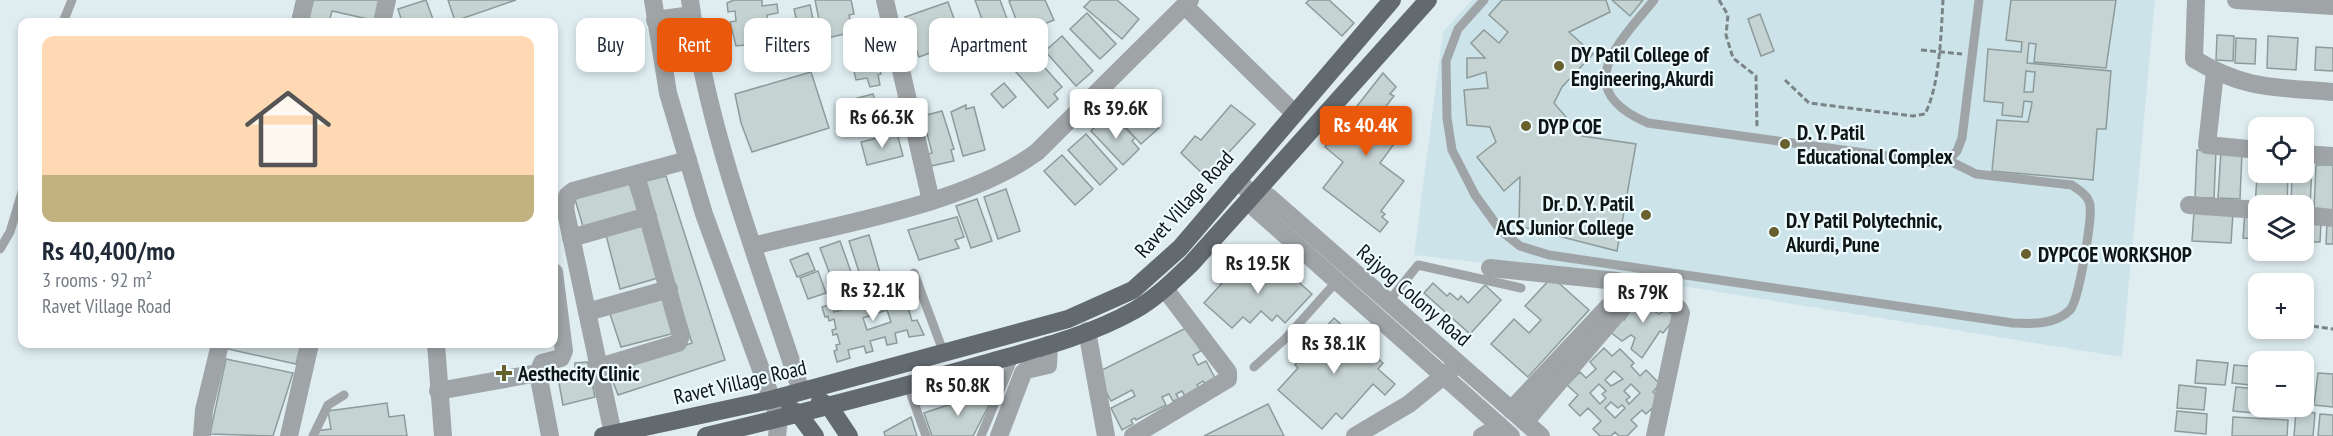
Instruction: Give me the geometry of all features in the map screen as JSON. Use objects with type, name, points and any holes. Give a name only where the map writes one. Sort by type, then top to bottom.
[{"type":"main road","name":"Ravet Village Road","points":[[608,435],[770,400],[943,351],[1068,320],[1133,290],[1180,248],[1293,112],[1392,0]]},
{"type":"main road","name":"Ravet Village Road","points":[[706,436],[778,427],[798,413],[908,386],[1049,345],[1134,310],[1165,289],[1253,195],[1428,0]]},
{"type":"main road","points":[[801,391],[829,406],[849,436]]},
{"type":"main road","points":[[770,400],[798,413],[815,436]]},
{"type":"street","points":[[301,18],[304,0]]},
{"type":"street","points":[[383,18],[387,0]]},
{"type":"street","points":[[653,0],[668,93],[704,214],[778,427]]},
{"type":"street","points":[[885,0],[931,201]]},
{"type":"street","points":[[2196,0],[2194,59],[2215,72],[2247,84],[2333,92]]},
{"type":"street","points":[[2236,0],[2333,6]]},
{"type":"street","points":[[753,246],[931,201],[1008,170],[1037,152],[1188,3],[1293,112]]},
{"type":"street","points":[[655,20],[691,8],[702,81],[801,391]]},
{"type":"street","points":[[2215,72],[2207,145],[2248,149]]},
{"type":"street","points":[[2314,155],[2333,156]]},
{"type":"street","points":[[608,435],[599,367],[565,208],[567,196],[573,191],[688,160]]},
{"type":"street","points":[[599,367],[678,343],[680,328],[636,175]]},
{"type":"street","name":"Rajyog Colony Road","points":[[1237,180],[1253,195],[1256,209],[1445,377],[1494,434]]},
{"type":"street","name":"Rajyog Colony Road","points":[[1253,195],[1269,197],[1541,436]]},
{"type":"street","points":[[2190,206],[2248,209]]},
{"type":"street","points":[[571,238],[648,216]]},
{"type":"street","points":[[2314,216],[2333,218]]},
{"type":"street","points":[[1490,268],[1617,281],[1623,285],[1622,292],[1511,410]]},
{"type":"street","points":[[1525,422],[1640,287],[1647,285],[1679,309],[1681,314],[1655,436]]},
{"type":"street","points":[[587,312],[669,289]]},
{"type":"street","points":[[1133,436],[1228,379],[1228,372],[1165,289]]},
{"type":"street","points":[[550,436],[538,373],[542,363],[561,358],[564,351],[558,304]]},
{"type":"street","points":[[1080,334],[1094,436]]},
{"type":"street","points":[[1080,334],[1106,436]]},
{"type":"street","points":[[999,436],[1023,373],[1026,370],[1048,365],[1049,345]]},
{"type":"street","points":[[202,436],[204,410],[219,348]]},
{"type":"street","points":[[289,436],[309,348]]},
{"type":"street","points":[[436,348],[443,436]]},
{"type":"street","points":[[1355,436],[1409,404],[1445,377],[1458,363]]},
{"type":"street","points":[[438,391],[538,373]]},
{"type":"lane","points":[[65,18],[72,0]]},
{"type":"lane","points":[[1484,0],[1458,29],[1446,61],[1447,118],[1452,150],[1471,188],[1501,231],[1520,246],[1549,255],[2013,323],[2046,322],[2057,319],[2071,309],[2079,296],[2090,206],[2085,193],[2072,185],[1976,174],[1948,160],[1930,162],[1648,123],[1626,113],[1612,97],[1605,80],[1606,65],[1617,46],[1654,0]]},
{"type":"lane","points":[[1948,160],[1957,151],[1962,138],[1979,0]]},
{"type":"lane","points":[[0,249],[10,232],[18,205]]},
{"type":"lane","points":[[1388,302],[1418,266],[1521,288]]},
{"type":"lane","points":[[914,273],[943,351]]},
{"type":"lane","points":[[1254,367],[1285,339],[1337,281]]},
{"type":"lane","points":[[981,436],[1015,355]]},
{"type":"lane","points":[[908,386],[926,436]]},
{"type":"lane","points":[[313,436],[328,405],[344,395]]},
{"type":"path","points":[[1719,0],[1728,15],[1726,35],[1733,58],[1756,76],[1757,138]]},
{"type":"path","points":[[1785,80],[1809,103],[1913,116],[1925,114],[1932,100],[1940,52],[1944,0]]},
{"type":"path","points":[[1921,50],[1972,55]]},
{"type":"path","points":[[2314,326],[2333,329]]},
{"type":"shaded area","name":"D. Y. Patil Educational Complex","points":[[1472,0],[2155,0],[2122,357],[1682,286],[1414,255],[1443,32]]},
{"type":"building","points":[[310,0],[382,0],[378,18],[364,18],[332,11],[330,18],[306,18]]},
{"type":"building","points":[[426,0],[433,18],[401,18],[398,9]]},
{"type":"building","points":[[448,0],[516,0],[464,18],[454,18]]},
{"type":"building","points":[[734,0],[762,0],[762,6],[777,4],[778,13],[767,15],[767,18],[744,18],[744,45],[736,46],[732,30],[732,22],[736,21],[735,11],[728,12],[727,3]]},
{"type":"building","points":[[815,0],[851,0],[854,14],[849,15],[850,18],[843,18],[843,34],[831,37],[831,18],[819,18]]},
{"type":"building","points":[[975,0],[1000,0],[1007,18],[982,18]]},
{"type":"building","points":[[1045,0],[1054,20],[1048,22],[1048,18],[1015,18],[1009,1]]},
{"type":"building","points":[[1091,0],[1117,0],[1139,19],[1122,39],[1084,7]]},
{"type":"building","points":[[1309,0],[1329,0],[1354,23],[1342,36],[1306,3]]},
{"type":"building","name":"DYP COE","points":[[1502,0],[1606,0],[1610,12],[1569,32],[1593,54],[1562,87],[1554,103],[1582,136],[1636,144],[1617,251],[1519,226],[1520,177],[1504,191],[1477,157],[1496,142],[1490,127],[1467,125],[1464,90],[1488,88],[1486,72],[1467,78],[1467,58],[1485,58],[1471,43],[1484,30],[1499,43],[1508,32],[1489,15]]},
{"type":"building","points":[[1612,0],[1643,0],[1630,16]]},
{"type":"building","points":[[2011,0],[2116,0],[2106,68],[2034,62],[2036,44],[2029,43],[2027,63],[2111,71],[2106,129],[2097,129],[2093,180],[1992,171],[1997,120],[2028,122],[2032,102],[2024,101],[2022,117],[2002,115],[2003,103],[1984,101],[1988,49],[2021,52],[2022,42],[2006,40]],"holes":[[[2026,71],[2035,72],[2033,92],[2024,92]]]},
{"type":"building","points":[[948,2],[954,18],[929,18],[929,53],[919,57],[917,18],[905,17]]},
{"type":"building","points":[[810,5],[813,18],[796,18],[794,9]]},
{"type":"building","points":[[1087,13],[1116,44],[1100,59],[1070,29]]},
{"type":"building","points":[[1760,14],[1774,51],[1761,56],[1748,19]]},
{"type":"building","points":[[2217,35],[2234,36],[2233,61],[2216,60]]},
{"type":"building","points":[[1062,36],[1093,71],[1076,86],[1048,54],[1048,48]]},
{"type":"building","points":[[2268,36],[2298,38],[2296,70],[2267,68]]},
{"type":"building","points":[[2236,38],[2256,39],[2255,64],[2235,63]]},
{"type":"building","points":[[2316,47],[2333,48],[2333,71],[2315,70]]},
{"type":"building","points":[[1048,71],[1062,87],[1054,94],[1058,99],[1048,108],[1016,72]]},
{"type":"building","points":[[811,72],[829,128],[752,152],[741,123],[735,94]]},
{"type":"building","points":[[854,72],[881,72],[878,75],[880,85],[870,87],[867,78],[856,80]]},
{"type":"building","points":[[1383,73],[1396,87],[1390,94],[1394,96],[1379,115],[1402,133],[1380,163],[1404,181],[1381,211],[1385,214],[1382,217],[1388,222],[1380,232],[1323,188],[1343,162],[1325,147]]},
{"type":"building","points":[[1004,83],[1016,97],[1003,108],[991,94]]},
{"type":"building","points":[[873,94],[878,111],[884,109],[887,125],[854,133],[850,117],[854,116],[850,100]]},
{"type":"building","points":[[1128,95],[1159,128],[1141,144],[1111,111]]},
{"type":"building","points":[[966,105],[966,109],[974,107],[985,150],[963,156],[951,112]]},
{"type":"building","points":[[1231,105],[1255,124],[1206,177],[1181,153],[1195,136],[1201,140]]},
{"type":"building","points":[[942,111],[954,149],[951,150],[954,161],[931,166],[928,154],[932,153],[925,125],[922,126],[919,117]]},
{"type":"building","points":[[1106,116],[1115,125],[1119,122],[1135,138],[1132,141],[1139,149],[1123,165],[1091,131]]},
{"type":"building","points":[[897,133],[903,156],[867,165],[861,142]]},
{"type":"building","points":[[1086,134],[1117,169],[1100,185],[1068,150]]},
{"type":"building","points":[[2197,150],[2216,150],[2214,198],[2195,198]]},
{"type":"building","points":[[2221,151],[2242,152],[2240,199],[2218,198]]},
{"type":"building","points":[[1062,155],[1093,189],[1075,205],[1044,171]]},
{"type":"building","points":[[2316,165],[2333,165],[2333,210],[2314,210]]},
{"type":"building","points":[[666,176],[725,360],[618,395],[609,371],[692,343],[642,182]]},
{"type":"building","points":[[628,180],[639,214],[584,230],[574,196]]},
{"type":"building","points":[[2257,183],[2288,183],[2287,195],[2256,195]]},
{"type":"building","points":[[2292,183],[2311,183],[2311,195],[2291,195]]},
{"type":"building","points":[[1006,189],[1020,231],[998,239],[984,197]]},
{"type":"building","points":[[977,199],[992,241],[971,248],[956,206]]},
{"type":"building","points":[[2194,212],[2233,213],[2231,243],[2192,241]]},
{"type":"building","points":[[2245,212],[2248,212],[2248,238],[2243,238]]},
{"type":"building","points":[[957,217],[964,237],[955,240],[959,248],[919,260],[908,230]]},
{"type":"building","points":[[2314,222],[2321,222],[2320,242],[2314,242]]},
{"type":"building","points":[[2327,222],[2333,223],[2333,244],[2326,244]]},
{"type":"building","points":[[642,224],[658,278],[620,289],[606,235]]},
{"type":"building","points":[[869,235],[881,276],[862,281],[849,241]]},
{"type":"building","points":[[840,241],[856,286],[837,293],[820,248]]},
{"type":"building","points":[[808,253],[815,270],[797,277],[790,260]]},
{"type":"building","points":[[1243,260],[1261,277],[1275,261],[1312,294],[1285,323],[1277,315],[1272,321],[1261,311],[1250,323],[1243,317],[1232,328],[1204,303]]},
{"type":"building","points":[[818,271],[826,293],[808,299],[800,278]]},
{"type":"building","points":[[1552,277],[1589,310],[1528,377],[1491,344],[1514,319],[1529,333],[1541,320],[1525,306]]},
{"type":"building","points":[[1433,283],[1447,296],[1450,293],[1458,300],[1461,296],[1468,303],[1485,285],[1501,300],[1470,334],[1424,293]]},
{"type":"building","points":[[908,284],[912,299],[906,300],[912,321],[917,320],[924,335],[909,337],[907,330],[895,333],[897,343],[887,345],[885,337],[870,341],[873,351],[866,353],[864,346],[848,350],[850,358],[837,362],[834,351],[837,350],[836,345],[840,344],[837,334],[833,335],[832,330],[836,329],[834,319],[829,321],[828,316],[825,317],[822,307],[832,304],[834,312],[851,307],[849,300],[857,297],[860,307],[875,303],[873,293],[881,291],[882,297],[895,293],[894,287]],"holes":[[[887,310],[891,322],[867,330],[863,318]]]},
{"type":"building","points":[[1644,290],[1657,303],[1654,311],[1659,314],[1666,310],[1677,316],[1663,333],[1660,331],[1642,358],[1631,349],[1635,338],[1631,335],[1622,341],[1610,332],[1622,318],[1624,320]]},
{"type":"building","points":[[664,294],[675,333],[621,347],[609,311]]},
{"type":"building","points":[[1334,318],[1383,363],[1378,369],[1395,384],[1385,395],[1373,384],[1342,419],[1336,413],[1322,429],[1278,390],[1298,368],[1295,365],[1305,353],[1303,352]]},
{"type":"building","points":[[1188,327],[1201,351],[1193,355],[1198,365],[1206,361],[1216,380],[1206,385],[1203,381],[1197,385],[1199,388],[1185,396],[1182,391],[1176,394],[1179,399],[1173,401],[1169,394],[1162,397],[1166,405],[1136,420],[1135,418],[1131,420],[1133,424],[1122,430],[1111,408],[1135,396],[1132,390],[1111,401],[1096,373]]},
{"type":"building","points":[[228,348],[300,348],[296,364]]},
{"type":"building","points":[[1604,348],[1612,356],[1620,349],[1634,363],[1631,366],[1640,376],[1646,370],[1660,384],[1653,392],[1661,400],[1646,414],[1642,410],[1631,420],[1637,426],[1627,436],[1619,436],[1615,432],[1611,436],[1600,436],[1593,429],[1601,421],[1588,408],[1580,416],[1569,405],[1578,395],[1567,385],[1580,372],[1586,378],[1596,369],[1590,362]],"holes":[[[1614,371],[1623,379],[1611,386],[1605,380]],[[1599,384],[1606,391],[1602,394],[1606,398],[1600,404],[1590,393]],[[1631,384],[1640,393],[1629,404],[1626,400],[1630,397],[1624,391]],[[1611,402],[1618,408],[1622,405],[1625,408],[1615,418],[1605,408]]]},
{"type":"building","points":[[226,359],[293,373],[273,436],[210,434]]},
{"type":"building","points":[[2197,360],[2228,363],[2225,385],[2195,383]]},
{"type":"building","points":[[588,362],[595,397],[563,405],[557,372],[575,369],[575,363]]},
{"type":"building","points":[[2234,365],[2248,366],[2248,385],[2232,383]]},
{"type":"building","points":[[2318,373],[2333,374],[2333,407],[2314,405]]},
{"type":"building","points":[[2179,385],[2206,388],[2204,410],[2177,408]]},
{"type":"building","points":[[2236,387],[2248,388],[2248,412],[2233,411]]},
{"type":"building","points":[[987,392],[989,405],[973,436],[932,436],[924,413]]},
{"type":"building","points":[[387,403],[389,417],[404,415],[407,436],[316,436],[315,431],[331,429],[328,411]]},
{"type":"building","points":[[1268,404],[1284,436],[1204,436]]},
{"type":"building","points":[[2177,411],[2207,414],[2206,434],[2175,431]]},
{"type":"building","points":[[2315,413],[2313,436],[2294,436],[2296,417],[2314,417]]},
{"type":"building","points":[[2320,414],[2333,415],[2333,436],[2318,436]]},
{"type":"building","points":[[911,417],[917,436],[885,436],[884,432]]},
{"type":"building","points":[[2233,417],[2288,420],[2287,436],[2232,436]]},
{"type":"place","name":"DY Patil College of Engineering,Akurdi","points":[[1559,66]]},
{"type":"place","name":"DYP COE","points":[[1526,126]]},
{"type":"place","name":"D. Y. Patil Educational Complex","points":[[1785,144]]},
{"type":"place","name":"Dr. D. Y. Patil ACS Junior College","points":[[1646,215]]},
{"type":"place","name":"D.Y Patil Polytechnic, Akurdi, Pune","points":[[1774,232]]},
{"type":"place","name":"DYPCOE WORKSHOP","points":[[2026,254]]},
{"type":"place","name":"Aesthecity Clinic","points":[[504,373]]}]
